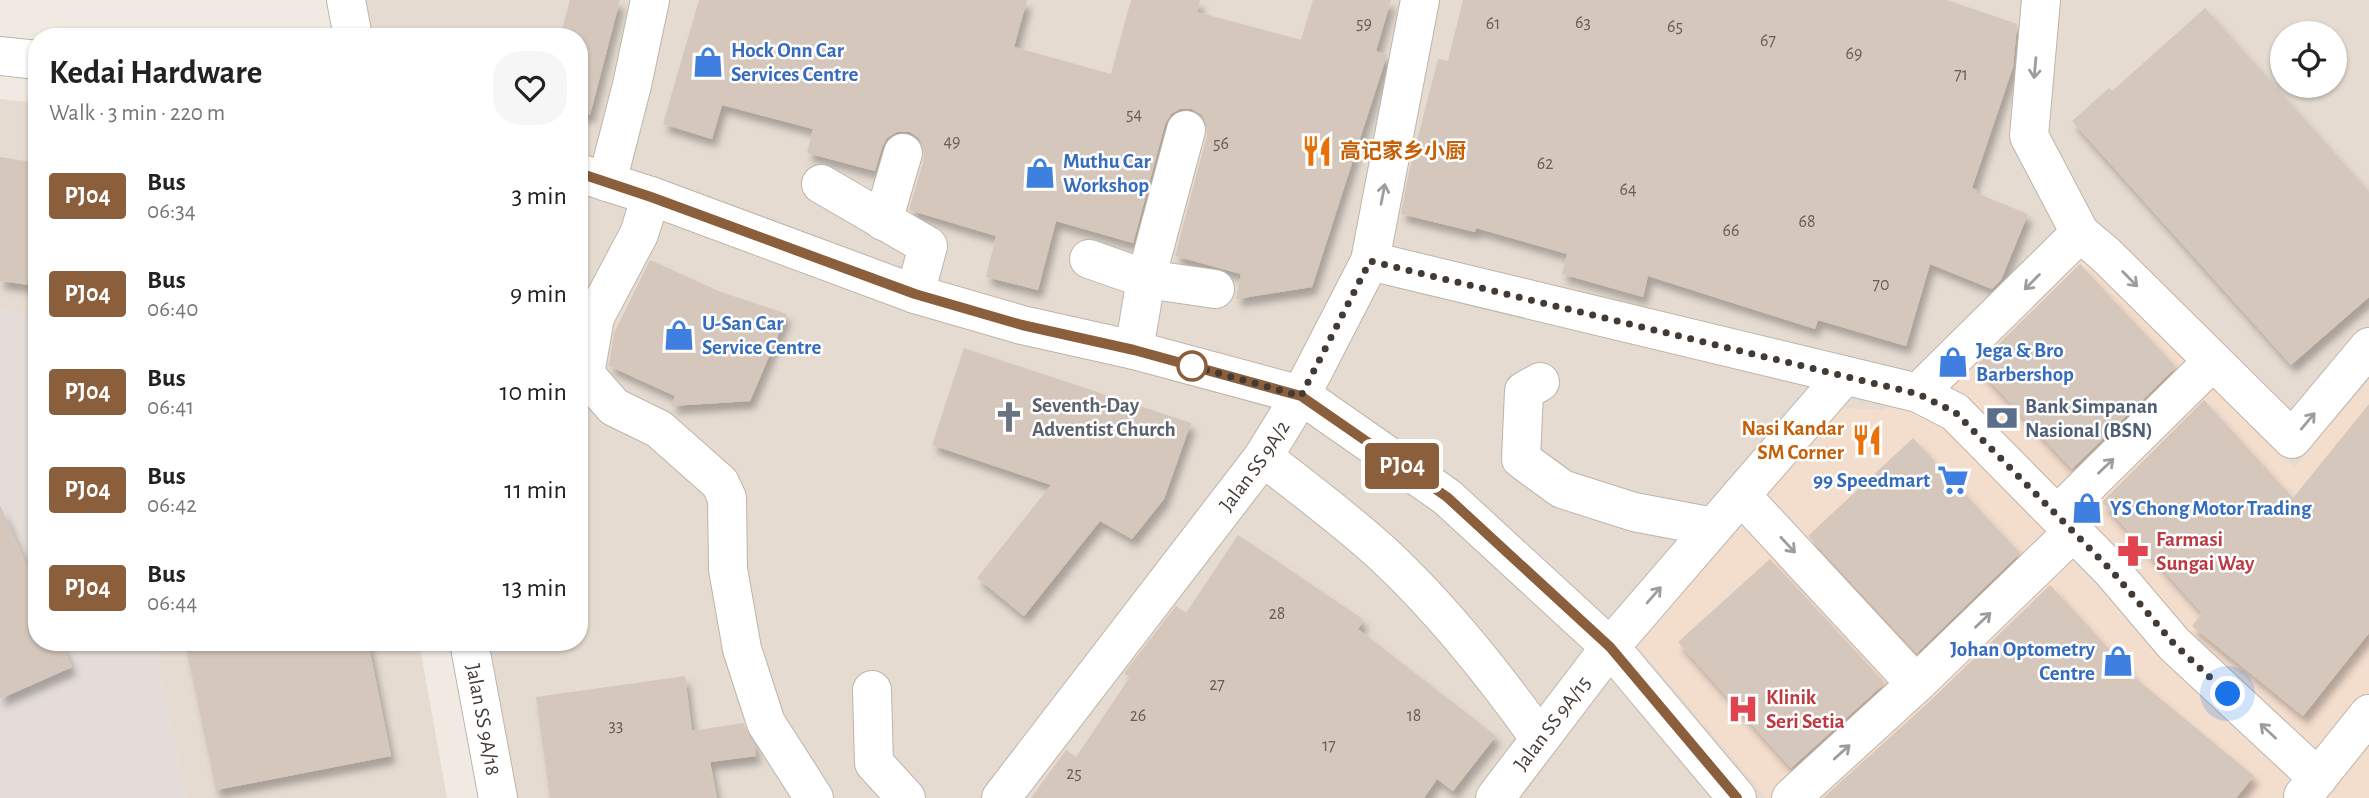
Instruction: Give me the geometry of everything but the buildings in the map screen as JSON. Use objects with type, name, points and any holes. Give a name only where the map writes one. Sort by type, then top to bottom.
[{"type":"street","points":[[346,0],[351,28]]},
{"type":"street","points":[[650,0],[632,85],[593,177],[915,294],[1022,325],[1134,350],[1301,396],[1447,497],[1610,647],[1737,798]]},
{"type":"street","name":"Jalan SS 9A/2","points":[[1001,798],[1264,457],[1301,396],[1370,261],[1420,0]]},
{"type":"street","points":[[2040,0],[2029,136],[2080,233],[2105,254],[2292,439],[2369,347]]},
{"type":"street","points":[[0,56],[28,60]]},
{"type":"street","points":[[1134,350],[1146,279],[1186,130]]},
{"type":"street","points":[[883,221],[904,153]]},
{"type":"street","points":[[821,184],[928,246],[915,294]]},
{"type":"street","points":[[588,353],[595,317],[639,234],[651,197]]},
{"type":"street","points":[[1918,394],[2080,233]]},
{"type":"street","points":[[1089,259],[1146,279],[1215,289]]},
{"type":"street","points":[[1370,261],[1918,394],[1955,412],[2066,523],[2112,571],[2174,644],[2310,788],[2369,714]]},
{"type":"street","points":[[1791,798],[1916,684],[2213,361]]},
{"type":"street","name":"Jalan SS 9A/15","points":[[1494,798],[1610,647],[1843,377]]},
{"type":"street","points":[[588,378],[614,407],[659,429],[720,483],[727,498],[729,569],[742,649],[766,723],[814,798]]},
{"type":"street","points":[[1541,382],[1524,391],[1521,459],[1562,489],[1634,512],[1713,527]]},
{"type":"street","points":[[1264,457],[1384,555],[1460,634],[1504,688],[1539,739]]},
{"type":"street","points":[[1741,495],[1916,684]]},
{"type":"street","name":"Jalan SS 9A/18","points":[[470,651],[498,798]]},
{"type":"street","points":[[872,690],[874,763],[906,798]]},
{"type":"shaded area","points":[[330,0],[2369,0],[2369,798],[487,798],[458,651],[588,651],[588,28],[336,28]]},
{"type":"shaded area","points":[[0,99],[28,102],[28,314],[0,311]]},
{"type":"shaded area","points":[[2056,230],[2295,467],[2369,379],[2369,798],[1767,798],[1637,646],[1843,408],[1884,410]]},
{"type":"shaded area","points":[[0,311],[28,314],[28,651],[155,651],[186,798],[0,798]]},
{"type":"shaded area","points":[[155,651],[421,651],[447,798],[186,798]]},
{"type":"bus line","name":"PJ04","points":[[588,176],[915,294],[1022,325],[1134,350],[1301,396],[1447,497],[1610,647],[1737,798]]},
{"type":"place","name":"Hock Onn Car Services Centre","points":[[708,62]]},
{"type":"place","name":"高记家乡小厨","points":[[1317,151]]},
{"type":"place","name":"Muthu Car Workshop","points":[[1040,173]]},
{"type":"place","name":"U-San Car Service Centre","points":[[679,335]]},
{"type":"place","name":"Jega & Bro Barbershop","points":[[1953,362]]},
{"type":"place","name":"Seventh-Day Adventist Church","points":[[1009,417]]},
{"type":"place","name":"Bank Simpanan Nasional (BSN)","points":[[2002,418]]},
{"type":"place","name":"Nasi Kandar SM Corner","points":[[1867,440]]},
{"type":"place","name":"99 Speedmart","points":[[1953,480]]},
{"type":"place","name":"YS Chong Motor Trading","points":[[2087,508]]},
{"type":"place","name":"Farmasi Sungai Way","points":[[2133,551]]},
{"type":"place","name":"Johan Optometry Centre","points":[[2118,661]]},
{"type":"place","name":"Klinik Seri Setia","points":[[1743,709]]},
{"type":"route","points":[[1192,366],[1181,363],[1301,396],[1370,261],[1918,394],[1955,412],[2112,571],[2174,644],[2228,694]]}]
